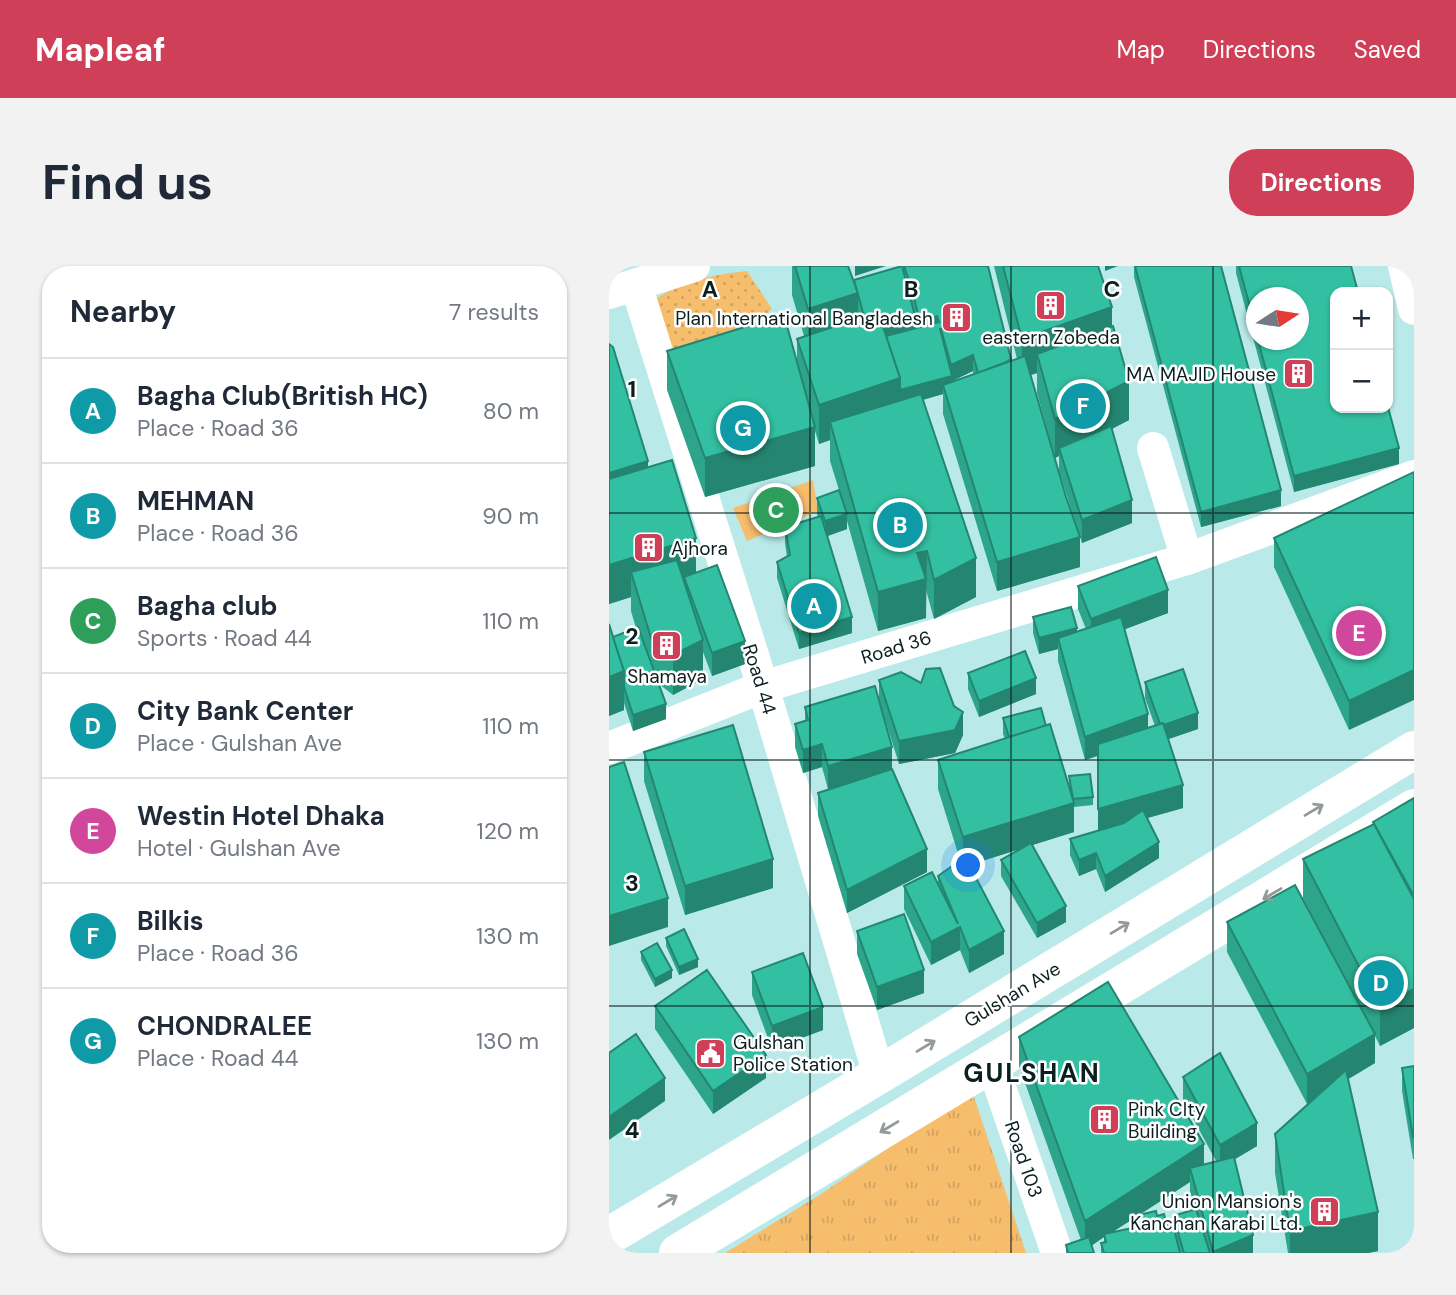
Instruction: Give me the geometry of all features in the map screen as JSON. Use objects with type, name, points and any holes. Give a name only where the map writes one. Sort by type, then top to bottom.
[{"type":"main road","name":"Gulshan Ave","points":[[609,1236],[1414,750]]},
{"type":"main road","points":[[678,1253],[1414,808]]},
{"type":"street","points":[[1404,266],[1414,309]]},
{"type":"street","points":[[623,289],[683,268]]},
{"type":"street","name":"Road 44","points":[[623,289],[763,687],[879,1075]]},
{"type":"street","points":[[1153,448],[1187,559]]},
{"type":"street","name":"Road 36","points":[[609,748],[763,687],[1187,559],[1414,476]]},
{"type":"street","name":"Road 103","points":[[992,1064],[1056,1253]]},
{"type":"green space","points":[[747,271],[772,309],[722,350],[662,350],[648,304],[671,290],[695,281]]},
{"type":"green space","points":[[813,480],[818,511],[747,541],[733,508]]},
{"type":"green space","points":[[972,1091],[1026,1253],[725,1253],[821,1194]]},
{"type":"building","points":[[795,266],[848,266],[858,293],[808,309]]},
{"type":"building","points":[[902,266],[916,320],[884,329],[878,312],[864,316],[854,280]]},
{"type":"building","name":"Plan International Bangladesh","points":[[904,266],[988,266],[1011,359],[978,373],[973,355],[951,365],[940,329],[952,376],[900,390],[900,378],[886,336],[939,322],[937,316],[920,323]]},
{"type":"building","points":[[1003,266],[1098,266],[1112,307],[1022,339]]},
{"type":"building","points":[[1135,266],[1221,266],[1281,490],[1201,512]]},
{"type":"building","name":"MA MAJID House","points":[[1239,266],[1351,266],[1357,287],[1330,287],[1330,413],[1390,413],[1399,448],[1294,476],[1261,350],[1309,350],[1309,287],[1246,287],[1246,292]]},
{"type":"building","points":[[878,312],[900,378],[819,405],[797,339]]},
{"type":"building","points":[[784,315],[815,427],[705,458],[667,351]]},
{"type":"building","points":[[1113,326],[1129,381],[1055,419],[1037,354]]},
{"type":"building","points":[[609,344],[613,347],[648,461],[609,473]]},
{"type":"building","points":[[1025,356],[1080,537],[997,562],[943,385]]},
{"type":"building","points":[[921,394],[976,558],[934,580],[927,551],[917,553],[926,579],[878,592],[830,422]]},
{"type":"building","points":[[1111,426],[1132,500],[1082,520],[1059,448]]},
{"type":"building","points":[[672,460],[696,538],[609,565],[609,479]]},
{"type":"building","points":[[1414,472],[1414,670],[1349,701],[1274,538]]},
{"type":"building","points":[[839,490],[847,514],[825,521],[817,498]]},
{"type":"building","points":[[821,516],[852,617],[799,633],[777,562],[790,555],[785,527]]},
{"type":"building","points":[[1156,557],[1168,590],[1091,619],[1078,586]]},
{"type":"building","points":[[677,560],[703,640],[673,655],[652,641],[631,572]]},
{"type":"building","points":[[717,565],[745,641],[712,653],[684,577]]},
{"type":"building","points":[[1071,607],[1077,628],[1039,638],[1033,617]]},
{"type":"building","points":[[1121,617],[1148,714],[1085,737],[1058,638]]},
{"type":"building","points":[[609,624],[624,671],[609,677]]},
{"type":"building","points":[[638,627],[666,704],[633,715],[624,687],[624,671],[613,637]]},
{"type":"building","points":[[1025,651],[1036,678],[979,701],[968,673]]},
{"type":"building","points":[[940,668],[954,706],[963,712],[955,730],[899,741],[879,680],[901,672],[921,683],[926,669]]},
{"type":"building","points":[[1183,669],[1198,713],[1160,724],[1145,682]]},
{"type":"building","points":[[875,686],[892,747],[828,766],[822,744],[803,750],[795,724],[808,720],[805,707]]},
{"type":"building","points":[[1041,708],[1046,726],[1009,737],[1003,718]]},
{"type":"building","points":[[1163,723],[1183,785],[1098,809],[1098,744]]},
{"type":"building","points":[[1050,724],[1074,803],[963,837],[938,760]]},
{"type":"building","points":[[733,725],[773,859],[685,886],[644,752]]},
{"type":"building","points":[[624,762],[668,898],[609,916],[609,767]]},
{"type":"building","points":[[892,769],[927,849],[847,890],[818,793]]},
{"type":"building","points":[[1090,774],[1093,797],[1073,799],[1069,776]]},
{"type":"building","points":[[1414,798],[1414,896],[1373,822]]},
{"type":"building","points":[[1143,810],[1159,842],[1105,876],[1096,853],[1079,860],[1070,839],[1124,823]]},
{"type":"building","points":[[1374,824],[1414,899],[1414,989],[1380,1007],[1303,859]]},
{"type":"building","points":[[1031,843],[1066,906],[1037,923],[1001,860]]},
{"type":"building","points":[[965,857],[1004,931],[969,950],[960,927],[931,942],[904,886],[932,872],[958,924],[938,876]]},
{"type":"building","points":[[1295,885],[1375,1034],[1307,1074],[1227,922]]},
{"type":"building","points":[[904,914],[924,970],[877,987],[857,931]]},
{"type":"building","points":[[684,929],[698,959],[679,967],[666,938]]},
{"type":"building","points":[[657,943],[672,970],[655,979],[641,952]]},
{"type":"building","points":[[803,953],[823,1007],[772,1026],[752,972]]},
{"type":"building","name":"Gulshan Police Station","points":[[707,970],[766,1055],[713,1091],[655,1006]]},
{"type":"building","name":"Pink CIty Building","points":[[1108,982],[1204,1144],[1085,1221],[1019,1037]]},
{"type":"building","points":[[636,1034],[665,1078],[609,1117],[609,1053]]},
{"type":"building","points":[[1220,1053],[1257,1123],[1220,1145],[1183,1077]]},
{"type":"building","points":[[1414,1066],[1414,1136],[1413,1137],[1402,1068]]},
{"type":"building","name":"Union Mansion's Kanchan Karabi Ltd.","points":[[1346,1070],[1378,1212],[1290,1231],[1275,1134]]},
{"type":"building","points":[[1234,1157],[1253,1235],[1213,1252],[1190,1168]]},
{"type":"building","points":[[1196,1209],[1210,1253],[1184,1253],[1173,1216]]},
{"type":"building","points":[[1156,1211],[1157,1216],[1164,1214],[1166,1222],[1172,1221],[1180,1253],[1104,1253],[1101,1243],[1106,1242],[1104,1234],[1137,1227],[1134,1216]]},
{"type":"building","points":[[1089,1237],[1094,1253],[1068,1253],[1066,1245]]},
{"type":"place","name":"eastern Zobeda","points":[[1051,306]]},
{"type":"place","name":"Plan International Bangladesh","points":[[956,318]]},
{"type":"place","name":"MA MAJID House","points":[[1299,374]]},
{"type":"place","name":"Bilkis","points":[[1083,406]]},
{"type":"place","name":"CHONDRALEE","points":[[743,428]]},
{"type":"place","name":"Bagha club","points":[[776,510]]},
{"type":"place","name":"MEHMAN","points":[[900,525]]},
{"type":"place","name":"Ajhora","points":[[648,548]]},
{"type":"place","name":"Bagha Club(British HC)","points":[[814,606]]},
{"type":"place","name":"Westin Hotel Dhaka","points":[[1359,633]]},
{"type":"place","name":"Shamaya","points":[[667,645]]},
{"type":"place","name":"City Bank Center","points":[[1381,983]]},
{"type":"place","name":"Gulshan Police Station","points":[[710,1053]]},
{"type":"place","name":"Pink CIty Building","points":[[1105,1120]]},
{"type":"place","name":"Union Mansion's Kanchan Karabi Ltd.","points":[[1325,1212]]},
{"type":"district","name":"GULSHAN","points":[[1032,1073]]}]
